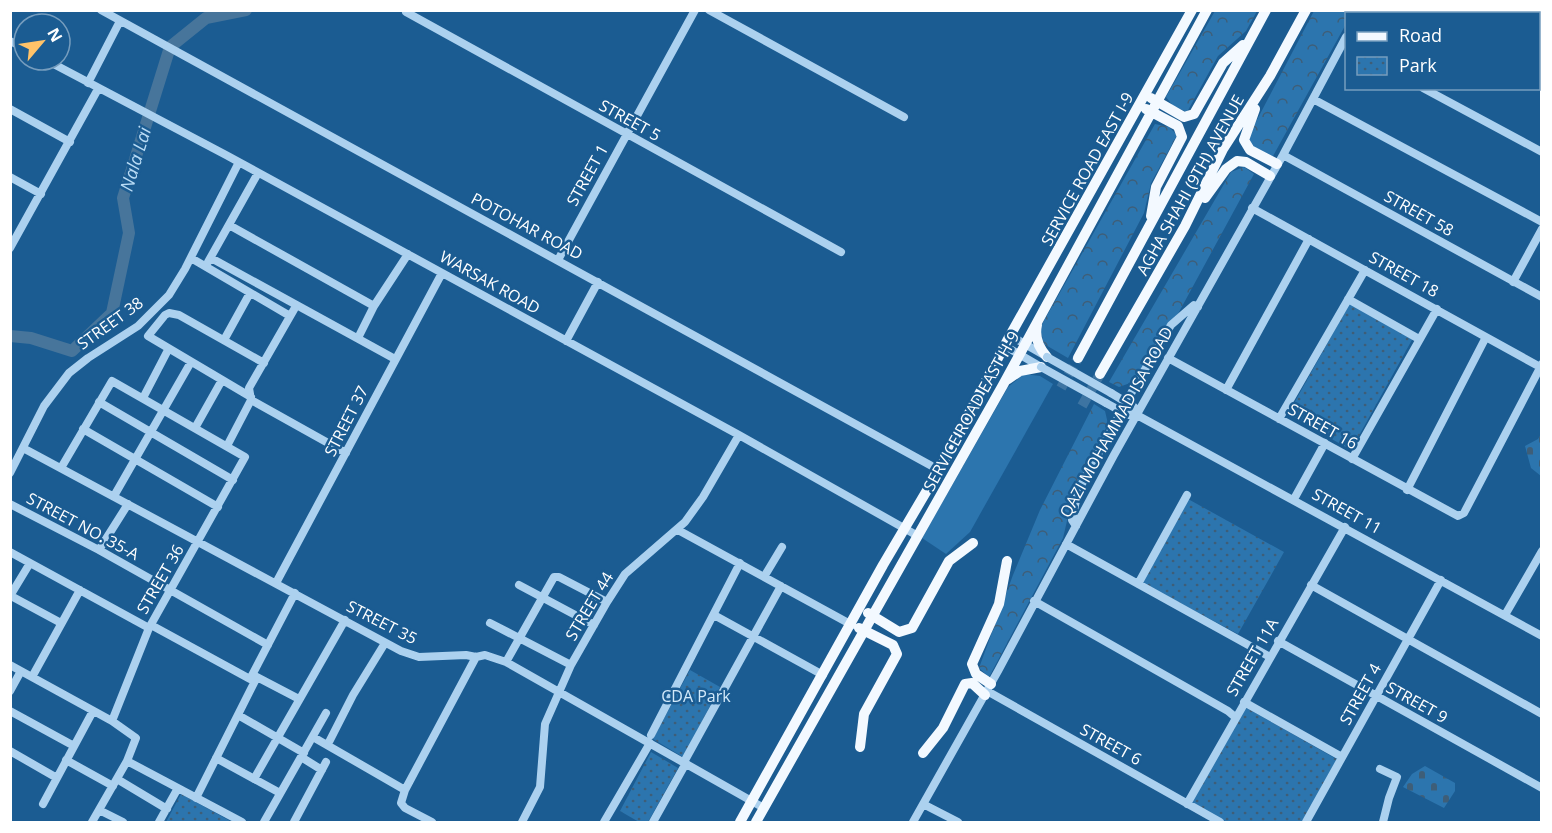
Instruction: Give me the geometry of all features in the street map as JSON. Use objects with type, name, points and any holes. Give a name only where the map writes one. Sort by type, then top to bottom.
[{"type":"main road","name":"SERVICE ROAD EAST I-9","points":[[1008,341],[1192,10]]},
{"type":"main road","name":"SERVICE ROAD EAST H-9","points":[[756,822],[1003,385],[1207,10]]},
{"type":"main road","name":"AGHA SHAHI (9TH) AVENUE","points":[[1078,358],[1266,10]]},
{"type":"main road","name":"AGHA SHAHI (9TH) AVENUE","points":[[1100,374],[1185,226],[1223,149],[1270,76],[1306,10]]},
{"type":"main road","points":[[1146,95],[1184,117],[1194,114],[1223,63],[1251,38]]},
{"type":"main road","points":[[1270,76],[1248,125],[1245,140],[1250,150],[1280,159]]},
{"type":"main road","points":[[1140,106],[1178,126],[1182,137],[1156,187],[1149,226]]},
{"type":"main road","points":[[1185,226],[1226,169],[1238,161],[1246,162],[1270,176]]},
{"type":"main road","points":[[1003,385],[1020,371],[1044,362],[1036,340],[1039,319]]},
{"type":"main road","name":"SERVICE ROAD EAST H-9","points":[[740,822],[939,470],[1008,341]]},
{"type":"main road","points":[[860,608],[899,632],[912,628],[949,561],[973,543]]},
{"type":"main road","points":[[988,690],[976,674],[972,664],[999,604],[1007,561]]},
{"type":"main road","points":[[852,625],[893,645],[897,654],[864,714],[860,747]]},
{"type":"main road","points":[[923,753],[943,728],[965,684],[972,683],[988,690]]},
{"type":"main road","points":[[790,735],[803,742]]},
{"type":"street","name":"POTOHAR ROAD","points":[[101,10],[939,470]]},
{"type":"street","name":"STREET 1","points":[[558,260],[695,10]]},
{"type":"street","points":[[709,10],[904,117]]},
{"type":"street","name":"STREET 5","points":[[406,12],[841,252]]},
{"type":"street","points":[[88,83],[120,21]]},
{"type":"street","name":"QAZI MOHAMMAD ISA ROAD","points":[[913,822],[988,690],[1136,414],[1344,46]]},
{"type":"street","name":"WARSAK ROAD","points":[[68,72],[258,172],[739,435],[918,536]]},
{"type":"street","points":[[10,248],[98,88]]},
{"type":"street","points":[[1427,90],[1542,152]]},
{"type":"street","points":[[1313,99],[1542,222]]},
{"type":"street","points":[[10,109],[70,142]]},
{"type":"street","name":"STREET 58","points":[[1280,159],[1542,297]]},
{"type":"street","name":"STREET 38","points":[[10,472],[44,406],[63,380],[88,358],[138,326],[169,296],[191,258],[239,162]]},
{"type":"street","points":[[205,267],[258,172]]},
{"type":"street","points":[[10,177],[41,194]]},
{"type":"street","name":"STREET 18","points":[[1252,208],[1541,366]]},
{"type":"street","points":[[10,225],[20,231]]},
{"type":"street","points":[[228,225],[374,306]]},
{"type":"street","points":[[1512,282],[1542,229]]},
{"type":"street","points":[[1226,390],[1309,239]]},
{"type":"street","points":[[358,338],[374,306],[408,254]]},
{"type":"street","points":[[191,258],[290,316]]},
{"type":"street","points":[[211,258],[395,359]]},
{"type":"street","points":[[1280,419],[1365,270]]},
{"type":"street","name":"STREET 37","points":[[276,583],[442,273]]},
{"type":"street","points":[[567,341],[598,282]]},
{"type":"street","points":[[224,340],[250,293]]},
{"type":"street","points":[[1348,299],[1419,339]]},
{"type":"street","points":[[1076,526],[1072,520],[1078,491],[1121,412],[1171,325],[1194,305],[1198,307]]},
{"type":"street","points":[[61,468],[112,381],[227,446],[251,398],[249,388],[296,306]]},
{"type":"street","points":[[1352,459],[1437,309]]},
{"type":"street","points":[[264,363],[179,315],[169,313],[157,323],[148,336],[168,350],[346,453]]},
{"type":"street","points":[[1407,490],[1486,337]]},
{"type":"street","points":[[1008,341],[1044,362],[1127,402],[1134,406],[1136,414],[1128,416],[1044,362]]},
{"type":"street","points":[[143,398],[168,350]]},
{"type":"street","name":"STREET 16","points":[[1168,358],[1458,516],[1464,513],[1541,366]]},
{"type":"street","points":[[114,496],[190,362]]},
{"type":"street","points":[[195,428],[222,380]]},
{"type":"street","points":[[99,402],[233,480]]},
{"type":"street","name":"STREET 11","points":[[1136,414],[1542,636]]},
{"type":"street","points":[[83,429],[218,507]]},
{"type":"street","name":"STREET 44","points":[[522,822],[540,787],[545,724],[571,666],[607,602],[626,574],[678,530],[703,497],[739,435]]},
{"type":"street","points":[[1294,499],[1325,443]]},
{"type":"street","name":"STREET 36","points":[[112,721],[150,627],[245,457],[227,446]]},
{"type":"street","name":"STREET 35","points":[[23,448],[401,651],[420,657],[485,655],[506,662],[558,692],[650,739],[764,808]]},
{"type":"street","points":[[1138,584],[1187,495]]},
{"type":"street","name":"STREET NO. 35-A","points":[[10,504],[99,550],[268,645]]},
{"type":"street","points":[[99,550],[128,504]]},
{"type":"street","name":"STREET 11A","points":[[1187,804],[1345,527]]},
{"type":"street","points":[[678,530],[852,625]]},
{"type":"street","points":[[1066,544],[1270,657]]},
{"type":"street","points":[[764,577],[782,547]]},
{"type":"street","points":[[10,552],[248,680],[255,676]]},
{"type":"street","points":[[1505,615],[1541,552]]},
{"type":"street","points":[[30,563],[11,596],[61,623]]},
{"type":"street","points":[[604,822],[650,739],[740,563]]},
{"type":"street","points":[[506,662],[552,579],[556,577],[607,602]]},
{"type":"street","name":"STREET 4","points":[[1306,822],[1441,580]]},
{"type":"street","points":[[519,585],[594,625]]},
{"type":"street","points":[[653,822],[781,585]]},
{"type":"street","points":[[1311,585],[1542,714]]},
{"type":"street","points":[[32,677],[80,590]]},
{"type":"street","points":[[196,798],[238,715],[268,645],[296,593]]},
{"type":"street","points":[[1034,602],[1208,699],[1235,717]]},
{"type":"street","points":[[714,615],[824,675]]},
{"type":"street","points":[[254,779],[345,620]]},
{"type":"street","points":[[490,623],[571,666]]},
{"type":"street","name":"STREET 9","points":[[1278,641],[1542,788]]},
{"type":"street","points":[[328,744],[353,695],[385,643]]},
{"type":"street","points":[[432,822],[402,806],[401,803],[405,790],[476,657]]},
{"type":"street","points":[[10,665],[112,721],[136,738],[127,761],[92,822]]},
{"type":"street","points":[[10,691],[21,671]]},
{"type":"street","points":[[255,676],[299,699]]},
{"type":"street","name":"STREET 6","points":[[988,690],[1220,822]]},
{"type":"street","points":[[1244,702],[1342,757]]},
{"type":"street","points":[[10,711],[74,746]]},
{"type":"street","points":[[42,804],[93,711]]},
{"type":"street","points":[[264,822],[326,713]]},
{"type":"street","points":[[238,715],[324,766],[294,822]]},
{"type":"street","points":[[313,737],[405,790]]},
{"type":"street","points":[[12,756],[57,778]]},
{"type":"street","points":[[216,758],[280,793]]},
{"type":"street","points":[[66,760],[167,809]]},
{"type":"street","points":[[127,761],[242,822]]},
{"type":"street","points":[[1380,769],[1397,777],[1383,822]]},
{"type":"street","points":[[159,822],[178,788]]},
{"type":"street","points":[[923,804],[958,822]]},
{"type":"street","points":[[99,810],[123,822]]},
{"type":"green space","points":[[1215,11],[1257,11],[1246,31],[1218,56],[1187,112],[1173,106],[1166,97]]},
{"type":"green space","points":[[1314,11],[1354,11],[1345,12],[1345,26],[1273,156],[1268,158],[1254,150],[1248,137]]},
{"type":"green space","points":[[1155,124],[1169,127],[1177,135],[1151,183],[1144,213],[1068,358],[1044,344],[1040,328]]},
{"type":"green space","points":[[1244,167],[1254,174],[1179,312],[1133,382],[1119,387],[1109,382],[1231,172]]},
{"type":"green space","points":[[1350,303],[1413,338],[1351,450],[1288,414]]},
{"type":"green space","points":[[1024,374],[1040,376],[1053,384],[970,532],[946,554],[922,538],[1008,387]]},
{"type":"green space","points":[[1094,404],[1105,411],[1108,424],[1074,491],[1063,538],[989,677],[979,668],[1013,575],[1040,510]]},
{"type":"green space","points":[[1541,434],[1541,476],[1531,468],[1525,446],[1538,439]]},
{"type":"green space","points":[[1188,499],[1284,552],[1238,634],[1141,582]]},
{"type":"green space","name":"CDA Park","points":[[690,670],[720,687],[683,757],[653,739]]},
{"type":"green space","points":[[1245,707],[1338,760],[1303,822],[1227,822],[1189,802]]},
{"type":"green space","name":"CDA Park","points":[[651,752],[678,768],[648,822],[639,822],[620,811]]},
{"type":"green space","points":[[1425,766],[1455,783],[1455,791],[1444,808],[1403,787],[1412,774]]},
{"type":"green space","points":[[181,794],[232,822],[166,822]]},
{"type":"waterway","name":"Nala Lai","points":[[10,336],[31,338],[72,351],[112,313],[129,233],[123,198],[170,47],[206,18],[246,10]]},
{"type":"waterway","points":[[1527,12],[1533,10]]},
{"type":"tunnel","points":[[1061,388],[1078,358]]},
{"type":"tunnel","points":[[1082,406],[1100,374]]}]
